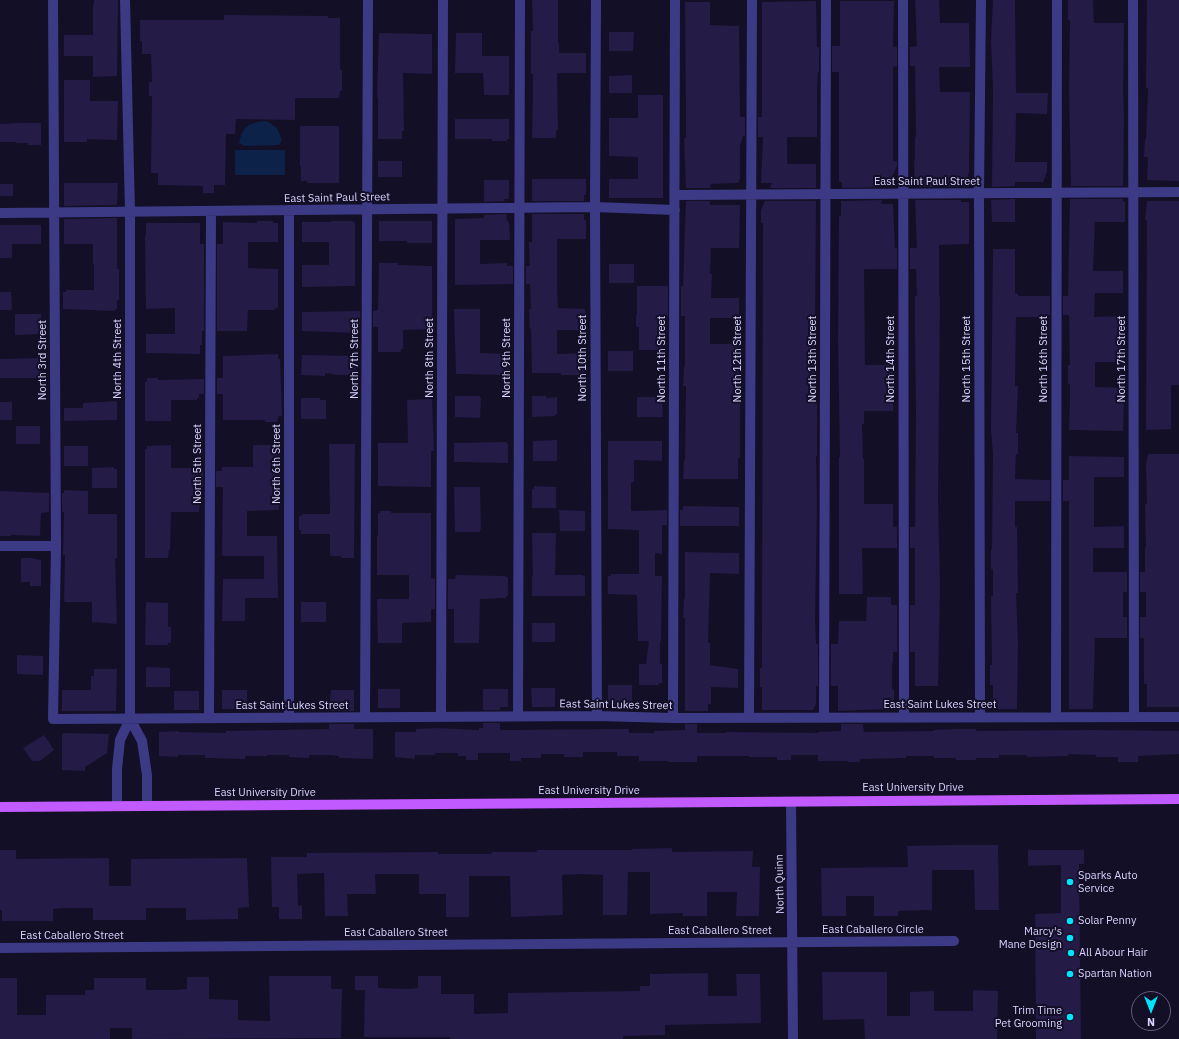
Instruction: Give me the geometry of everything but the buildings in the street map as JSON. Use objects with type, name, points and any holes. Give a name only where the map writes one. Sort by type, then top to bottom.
[{"type":"main road","name":"East University Drive","points":[[0,807],[1179,799]]},
{"type":"street","name":"North 3rd Street","points":[[53,0],[56,546],[53,719]]},
{"type":"street","name":"North 4th Street","points":[[117,806],[117,769],[120,740],[130,719],[130,212],[125,0]]},
{"type":"street","name":"North 7th Street","points":[[365,717],[368,0]]},
{"type":"street","name":"North 8th Street","points":[[441,716],[442,0]]},
{"type":"street","name":"North 9th Street","points":[[518,716],[520,0]]},
{"type":"street","name":"North 10th Street","points":[[596,0],[595,207],[597,716]]},
{"type":"street","name":"North 11th Street","points":[[673,718],[676,0]]},
{"type":"street","name":"North 12th Street","points":[[748,717],[752,0]]},
{"type":"street","name":"North 13th Street","points":[[824,717],[826,0]]},
{"type":"street","name":"North 14th Street","points":[[902,0],[904,717]]},
{"type":"street","name":"North 15th Street","points":[[980,717],[979,193],[981,0]]},
{"type":"street","name":"North 16th Street","points":[[1056,717],[1057,0]]},
{"type":"street","name":"North 17th Street","points":[[1133,0],[1134,717]]},
{"type":"street","name":"East Saint Paul Street","points":[[675,195],[1179,192]]},
{"type":"street","name":"East Saint Paul Street","points":[[0,213],[595,207],[675,210]]},
{"type":"street","name":"North 6th Street","points":[[289,210],[289,718]]},
{"type":"street","name":"North 5th Street","points":[[209,718],[211,211]]},
{"type":"street","points":[[0,546],[56,546]]},
{"type":"street","name":"East Saint Lukes Street","points":[[53,719],[441,716],[597,716],[673,718],[1179,717]]},
{"type":"street","name":"North 4th Street","points":[[130,719],[142,741],[147,775],[147,806]]},
{"type":"street","name":"North Quinn","points":[[791,802],[793,1039]]},
{"type":"street","name":"East Caballero Circle","points":[[793,942],[954,941]]},
{"type":"street","name":"East Caballero Street","points":[[0,948],[793,942]]},
{"type":"water","points":[[267,121],[277,128],[282,140],[279,145],[245,146],[239,143],[245,128],[256,122]]},
{"type":"water","points":[[235,150],[285,150],[285,175],[235,175]]},
{"type":"place","name":"Sparks Auto Service","points":[[1070,882]]},
{"type":"place","name":"Solar Penny","points":[[1070,921]]},
{"type":"place","name":"Marcy's Mane Design","points":[[1070,938]]},
{"type":"place","name":"All Abour Hair","points":[[1071,953]]},
{"type":"place","name":"Spartan Nation","points":[[1070,974]]},
{"type":"place","name":"Trim Time Pet Grooming","points":[[1070,1017]]}]
